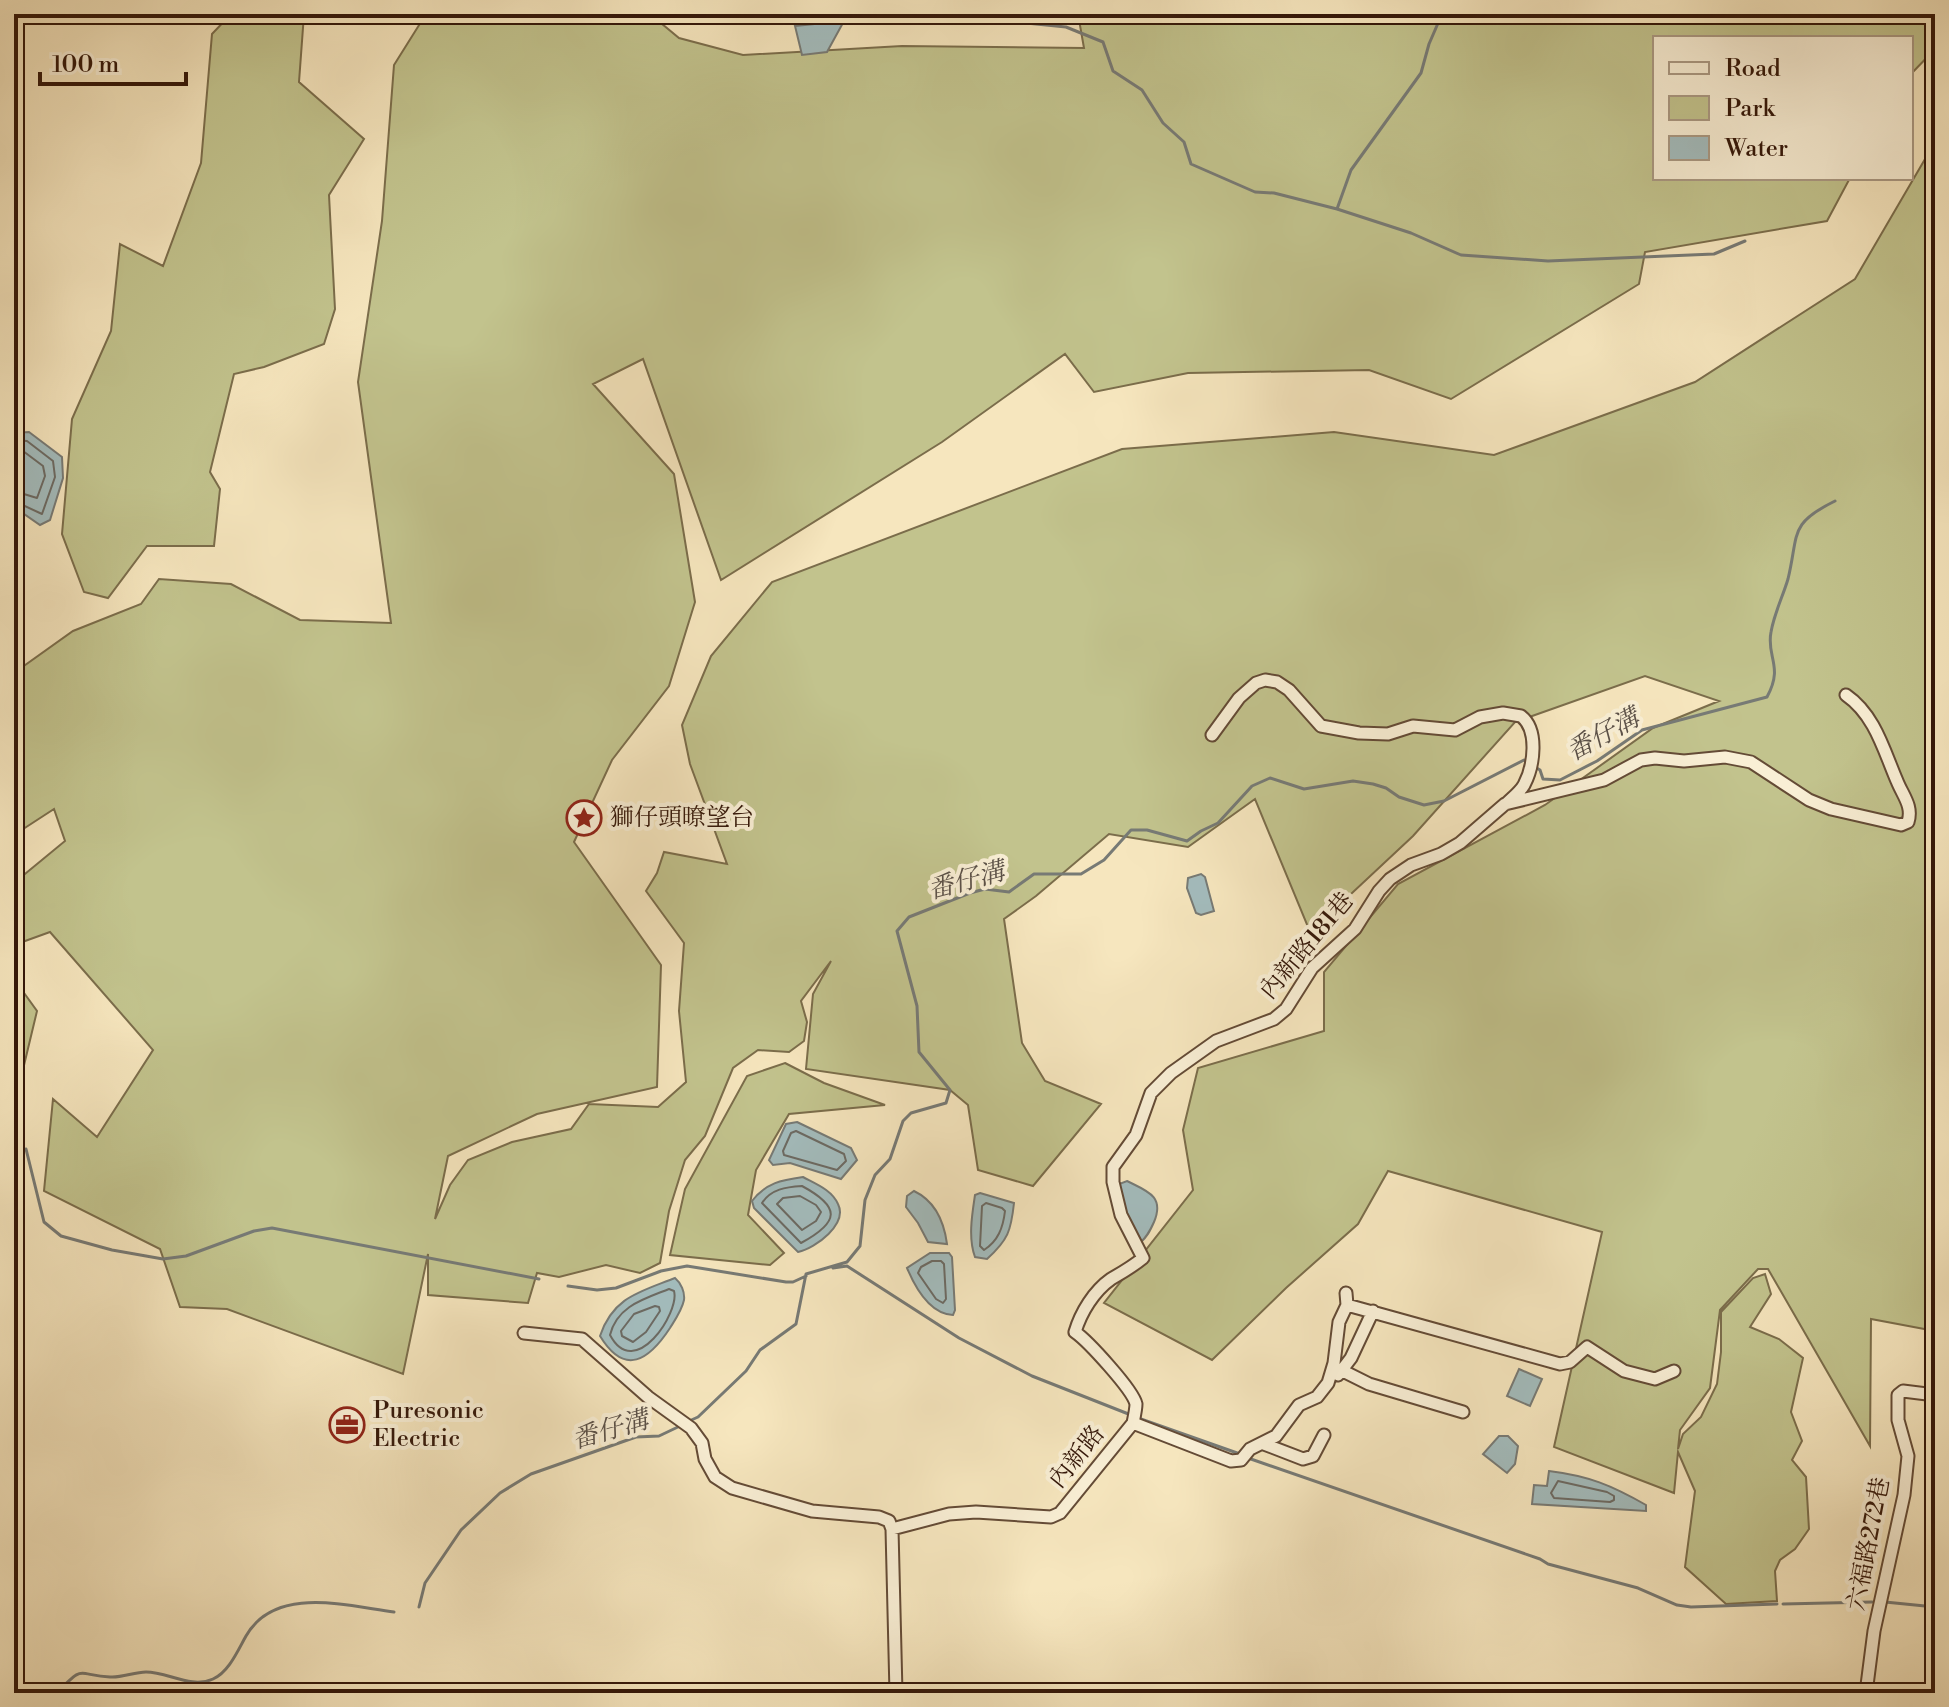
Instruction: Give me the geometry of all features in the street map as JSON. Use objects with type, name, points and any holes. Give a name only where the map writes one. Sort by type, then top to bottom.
[{"type":"street","points":[[1212,735],[1239,698],[1256,683],[1265,680],[1277,682],[1289,690],[1321,726],[1359,733],[1388,734],[1413,726],[1455,730],[1480,717],[1503,713],[1521,716],[1530,727],[1533,755],[1523,787],[1505,804]]},
{"type":"street","name":"內新路181巷","points":[[1133,1423],[1136,1403],[1086,1340],[1075,1332],[1078,1320],[1097,1291],[1129,1271],[1143,1258],[1121,1215],[1113,1182],[1113,1167],[1136,1135],[1151,1093],[1171,1073],[1216,1041],[1274,1019],[1286,1009],[1312,968],[1355,929],[1390,879],[1411,865],[1460,843],[1505,804],[1604,780],[1641,760],[1684,761],[1725,757],[1741,758],[1809,800],[1831,809],[1901,825],[1908,822],[1911,813],[1883,743],[1857,702],[1846,695]]},
{"type":"street","points":[[1330,1377],[1339,1322],[1347,1299],[1373,1311],[1560,1364],[1570,1362],[1587,1347],[1624,1371],[1655,1379],[1674,1371]]},
{"type":"street","points":[[1373,1311],[1343,1371],[1369,1384],[1463,1412]]},
{"type":"street","points":[[524,1333],[582,1339],[648,1397],[691,1428],[702,1443],[705,1459],[715,1477],[732,1488],[812,1511],[879,1517],[889,1521],[892,1529],[896,1693]]},
{"type":"street","name":"內新路","points":[[892,1529],[949,1514],[976,1512],[1051,1517],[1060,1513],[1133,1423],[1231,1461],[1241,1460],[1250,1449],[1276,1436],[1299,1405],[1317,1397],[1330,1377],[1343,1371]]},
{"type":"street","name":"六福路272巷","points":[[1866,1693],[1874,1631],[1904,1495],[1908,1456],[1898,1420],[1898,1395],[1903,1391],[1935,1395]]},
{"type":"street","points":[[1264,1444],[1303,1459],[1313,1456],[1324,1435]]},
{"type":"green space","points":[[231,14],[304,14],[299,82],[364,139],[329,195],[335,309],[324,344],[264,367],[234,374],[210,472],[220,489],[214,546],[147,546],[108,598],[84,592],[62,534],[72,419],[111,331],[120,244],[163,266],[201,163],[212,34]]},
{"type":"green space","points":[[426,14],[650,14],[679,38],[743,55],[902,46],[1084,48],[1078,14],[1935,14],[1935,49],[1913,72],[1913,36],[1653,36],[1653,180],[1849,180],[1827,221],[1645,252],[1639,284],[1451,399],[1369,370],[1188,373],[1094,392],[1065,354],[942,442],[721,580],[643,359],[593,384],[674,474],[695,602],[669,686],[612,760],[574,842],[661,965],[657,1087],[537,1114],[448,1156],[435,1219],[450,1185],[468,1160],[512,1142],[571,1129],[589,1104],[658,1107],[686,1082],[679,1011],[684,943],[646,891],[657,873],[664,852],[727,864],[690,764],[682,725],[711,656],[772,582],[1122,449],[1334,432],[1494,455],[1695,382],[1855,279],[1935,142],[1935,1331],[1871,1319],[1870,1446],[1768,1269],[1758,1269],[1720,1310],[1710,1388],[1680,1430],[1678,1449],[1683,1434],[1701,1417],[1717,1384],[1721,1312],[1753,1278],[1765,1274],[1771,1294],[1750,1327],[1779,1339],[1803,1358],[1791,1412],[1802,1441],[1792,1460],[1806,1477],[1809,1529],[1795,1549],[1780,1560],[1775,1571],[1777,1601],[1726,1604],[1685,1567],[1695,1491],[1678,1452],[1674,1493],[1554,1447],[1602,1232],[1388,1171],[1358,1224],[1212,1360],[1104,1303],[1193,1190],[1183,1130],[1198,1068],[1324,1031],[1324,972],[1398,884],[1545,805],[1653,728],[1719,701],[1645,676],[1515,722],[1413,836],[1351,894],[1308,927],[1255,799],[1188,847],[1109,834],[1004,919],[1022,1043],[1045,1081],[1101,1104],[1033,1186],[978,1170],[968,1105],[950,1090],[806,1069],[813,994],[831,961],[801,1001],[807,1022],[804,1041],[789,1052],[758,1050],[733,1068],[705,1136],[685,1160],[669,1211],[660,1263],[640,1273],[606,1265],[559,1277],[537,1273],[528,1303],[428,1295],[428,1254],[403,1374],[227,1309],[180,1307],[160,1249],[44,1191],[53,1099],[97,1137],[153,1050],[50,932],[14,945],[14,883],[65,841],[54,809],[14,835],[14,673],[73,631],[141,604],[159,579],[231,584],[300,620],[391,623],[358,382],[382,221],[394,65]]},
{"type":"green space","points":[[14,979],[37,1011],[14,1107]]},
{"type":"green space","points":[[785,1063],[824,1083],[885,1105],[789,1114],[756,1170],[748,1215],[784,1253],[770,1265],[670,1255],[685,1189],[747,1076]]},
{"type":"water","points":[[844,21],[827,52],[802,55],[795,26]]},
{"type":"water","points":[[29,432],[62,457],[63,478],[50,520],[40,525],[14,507],[14,433]]},
{"type":"water","points":[[1201,874],[1205,877],[1214,911],[1201,915],[1196,913],[1187,888],[1188,878]]},
{"type":"water","points":[[797,1122],[851,1148],[857,1160],[841,1179],[790,1163],[773,1165],[769,1160],[786,1124]]},
{"type":"water","points":[[803,1177],[832,1195],[840,1212],[828,1234],[813,1246],[798,1252],[754,1208],[752,1201],[774,1183]]},
{"type":"water","points":[[1127,1181],[1156,1200],[1157,1213],[1153,1225],[1140,1243],[1127,1216],[1119,1184]]},
{"type":"water","points":[[914,1191],[928,1200],[937,1213],[947,1244],[928,1242],[906,1207],[907,1196]]},
{"type":"water","points":[[980,1193],[1014,1203],[1007,1234],[987,1259],[975,1257],[972,1242],[975,1195]]},
{"type":"water","points":[[930,1253],[949,1253],[952,1257],[953,1315],[930,1305],[907,1268]]},
{"type":"water","points":[[675,1278],[684,1294],[682,1307],[654,1349],[628,1360],[609,1349],[600,1336],[612,1312],[629,1298]]},
{"type":"water","points":[[1519,1369],[1542,1379],[1530,1406],[1507,1396]]},
{"type":"water","points":[[1499,1436],[1508,1436],[1518,1446],[1515,1464],[1507,1473],[1483,1454]]},
{"type":"water","points":[[1549,1471],[1610,1487],[1646,1505],[1646,1511],[1532,1504],[1534,1485],[1547,1486]]},
{"type":"waterway","points":[[974,14],[997,20],[1066,27],[1103,42],[1113,71],[1142,90],[1163,123],[1184,142],[1191,164],[1255,192],[1274,193],[1337,209],[1411,233],[1461,255],[1548,261],[1714,254],[1745,241]]},
{"type":"waterway","points":[[1337,209],[1351,170],[1421,73],[1442,14]]},
{"type":"waterway","name":"番仔溝","points":[[1535,767],[1540,770],[1543,779],[1560,780],[1597,761],[1642,730],[1767,697],[1774,677],[1771,632],[1788,579],[1798,532],[1809,517],[1835,501]]},
{"type":"waterway","name":"番仔溝","points":[[687,1422],[698,1417],[746,1371],[760,1350],[796,1324],[806,1274],[847,1262],[860,1246],[865,1200],[875,1175],[890,1159],[903,1121],[911,1113],[946,1103],[950,1090],[919,1052],[917,1006],[897,931],[909,917],[985,889],[1009,892],[1034,874],[1081,874],[1104,860],[1131,830],[1147,830],[1187,841],[1218,823],[1252,786],[1270,778],[1304,789],[1353,781],[1373,784],[1424,805],[1444,801],[1524,760],[1528,763]]},
{"type":"waterway","points":[[26,1149],[44,1222],[61,1236],[112,1250],[163,1259],[186,1256],[254,1231],[272,1228],[539,1279]]},
{"type":"waterway","points":[[568,1286],[597,1290],[616,1288],[661,1271],[687,1266],[786,1282],[806,1276]]},
{"type":"waterway","points":[[833,1268],[847,1266],[959,1338],[1032,1376],[1131,1415]]},
{"type":"waterway","points":[[1138,1418],[1240,1454]]},
{"type":"waterway","name":"番仔溝","points":[[419,1607],[425,1583],[461,1530],[500,1493],[531,1474],[636,1437],[659,1436],[680,1426]]},
{"type":"waterway","points":[[1248,1458],[1548,1564],[1638,1588],[1677,1605],[1777,1604]]},
{"type":"waterway","points":[[1783,1604],[1872,1602]]},
{"type":"waterway","points":[[1885,1602],[1935,1607]]},
{"type":"waterway","name":"番仔溝","points":[[57,1693],[81,1673],[114,1677],[146,1672],[196,1682],[213,1679],[228,1666],[259,1620],[293,1604],[334,1604],[394,1612]]},
{"type":"place","name":"獅仔頭暸望台","points":[[584,818]]},
{"type":"place","name":"Puresonic Electric","points":[[347,1425]]}]
